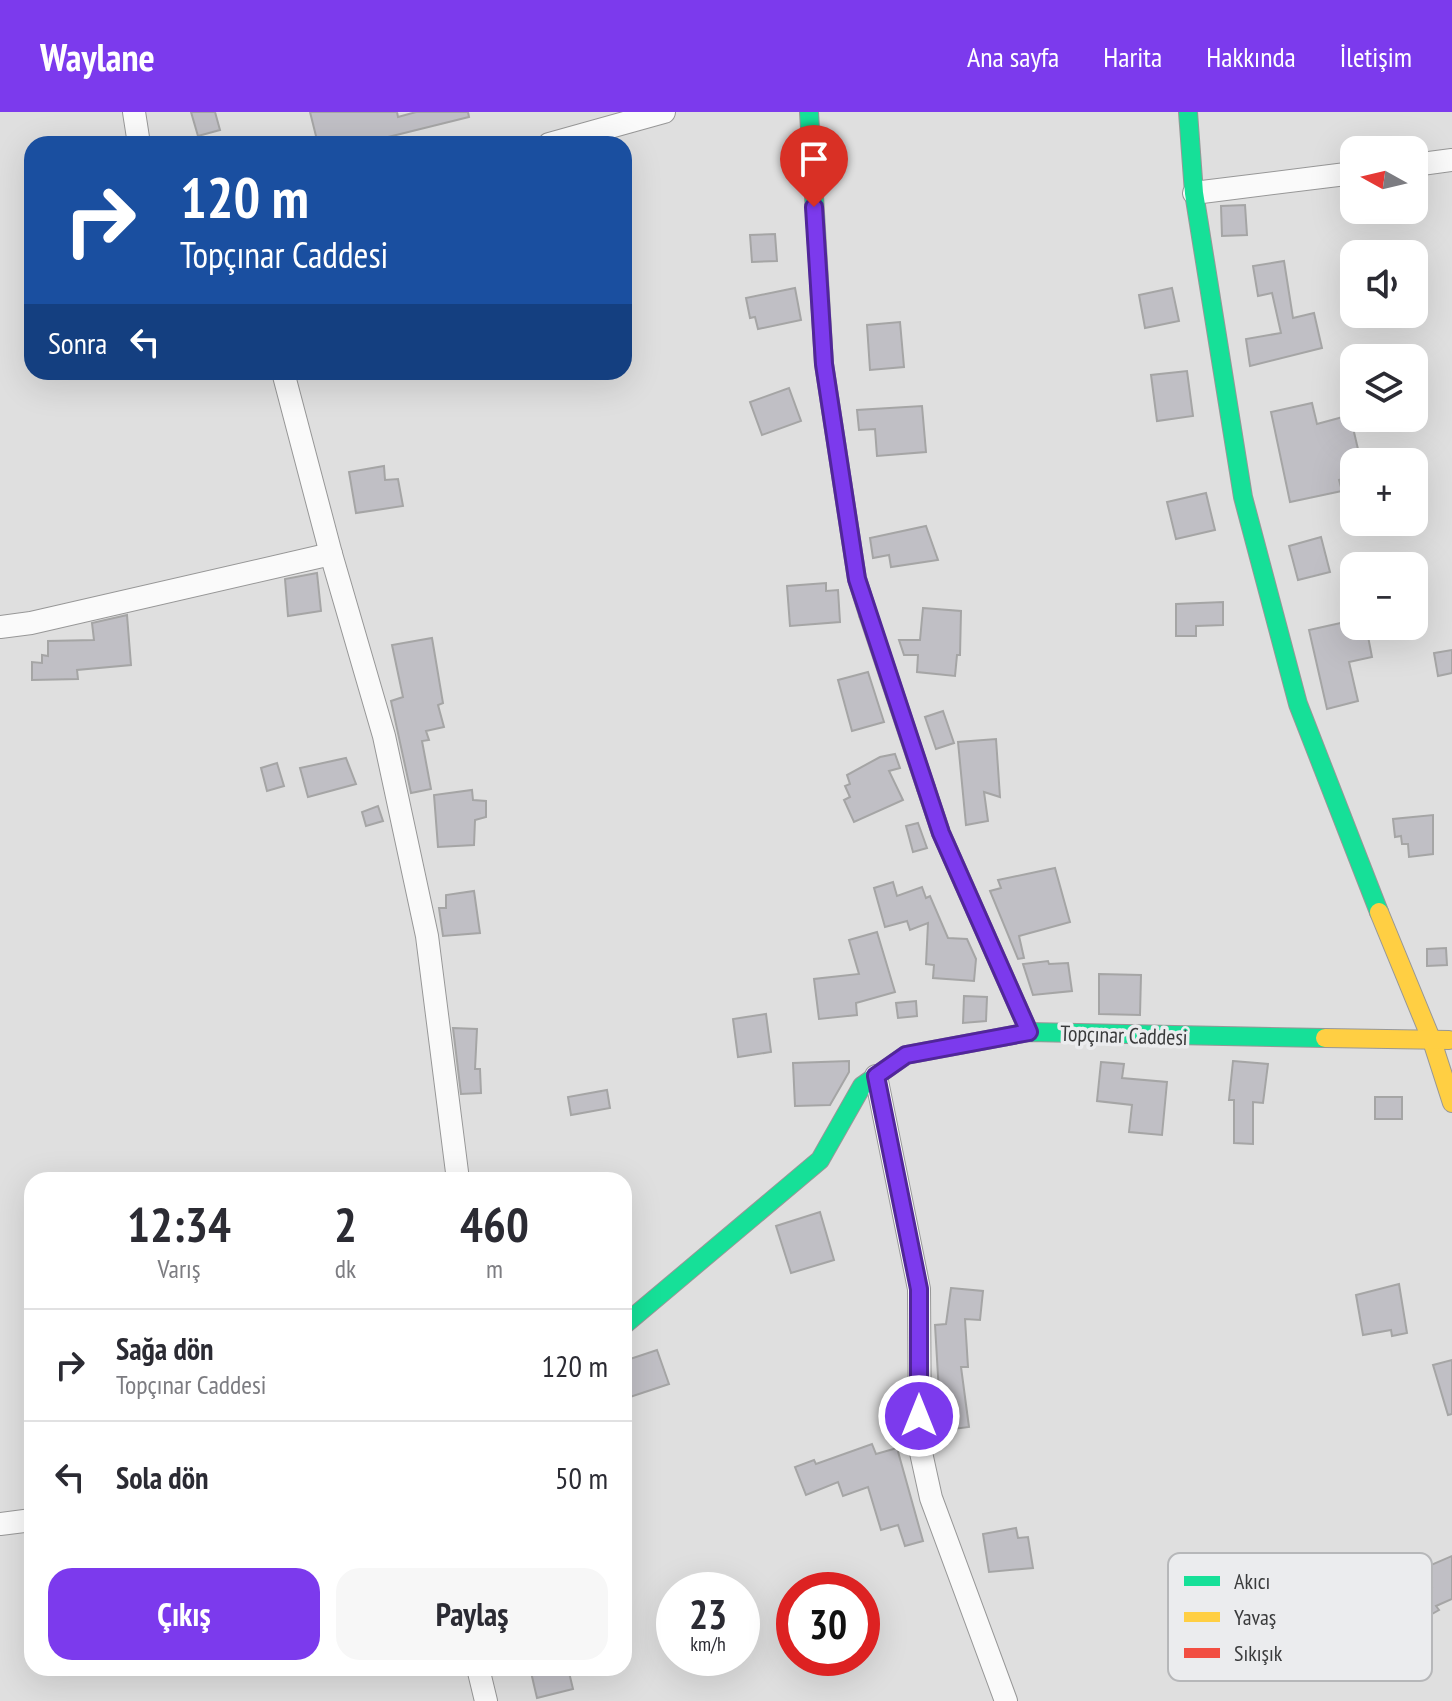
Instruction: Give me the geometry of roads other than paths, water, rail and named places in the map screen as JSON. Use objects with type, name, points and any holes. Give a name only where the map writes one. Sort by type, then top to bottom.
[{"type":"street","points":[[134,112],[138,136]]},
{"type":"street","points":[[578,136],[664,112]]},
{"type":"street","points":[[809,112],[824,364],[857,579],[941,833],[1029,1032]]},
{"type":"street","points":[[1188,112],[1194,193],[1243,497],[1298,704],[1360,867],[1432,1041],[1452,1103]]},
{"type":"street","points":[[1428,163],[1452,160]]},
{"type":"street","points":[[1194,193],[1340,175]]},
{"type":"street","points":[[285,380],[384,736],[427,936],[457,1172]]},
{"type":"street","points":[[0,627],[31,623],[331,554]]},
{"type":"street","name":"Topçınar Caddesi","points":[[632,1318],[820,1160],[862,1086],[906,1055],[1029,1032],[1452,1040]]},
{"type":"street","points":[[876,1076],[919,1289],[920,1448],[931,1498],[1006,1701]]},
{"type":"street","points":[[0,1524],[24,1521]]},
{"type":"street","points":[[480,1676],[486,1701]]}]
